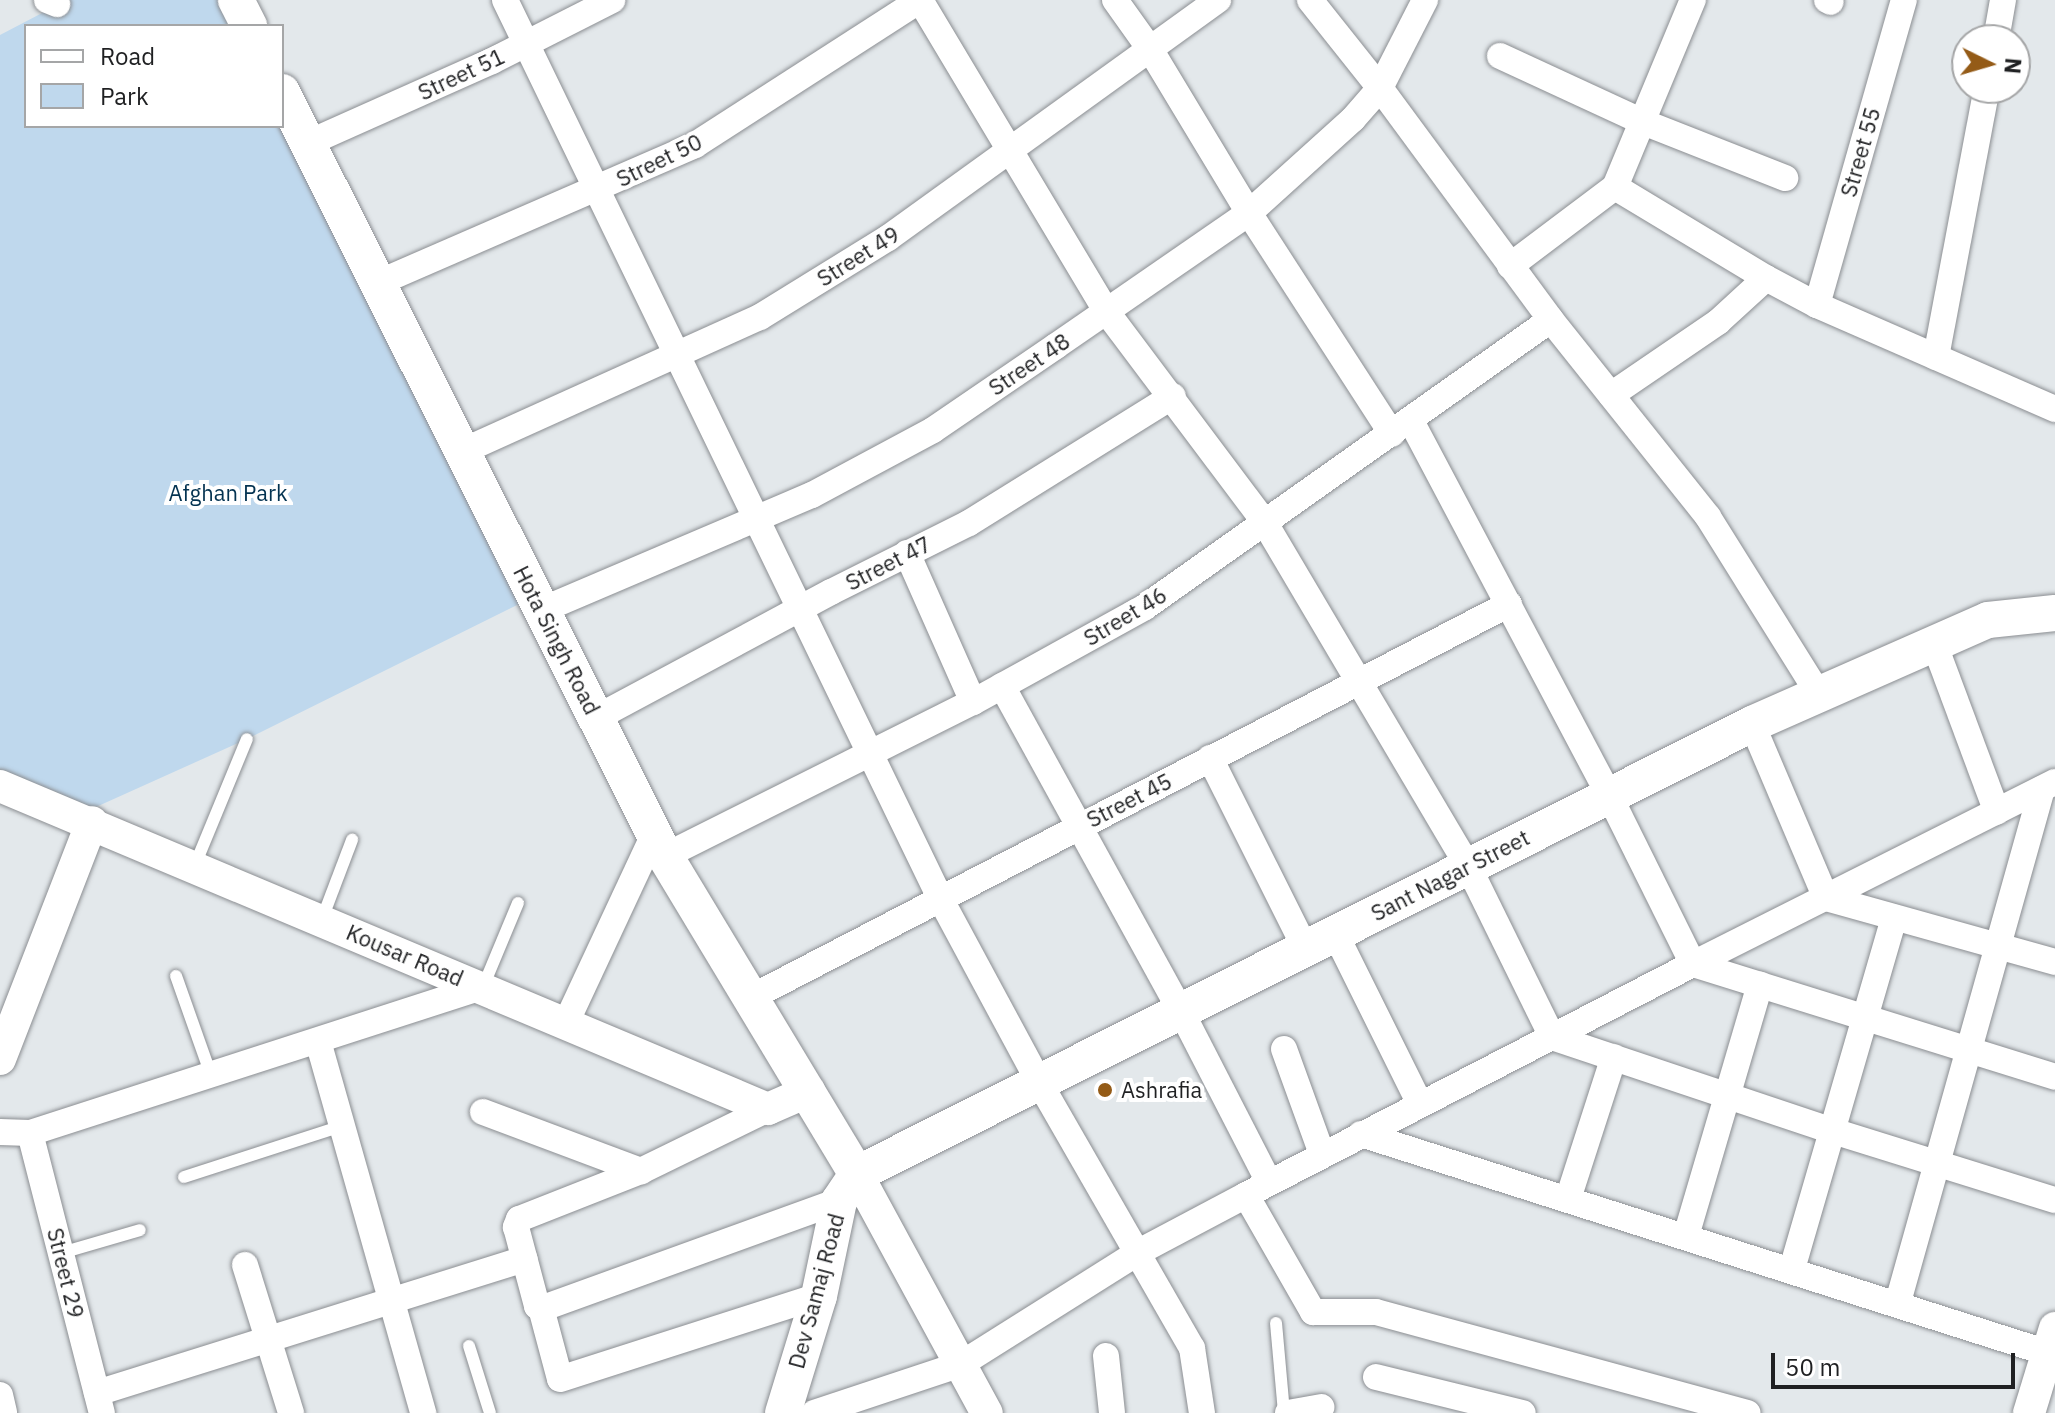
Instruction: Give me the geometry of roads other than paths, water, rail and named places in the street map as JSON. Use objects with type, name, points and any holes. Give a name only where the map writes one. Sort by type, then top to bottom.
[{"type":"main road","points":[[236,0],[248,24]]},
{"type":"main road","name":"Hota Singh Road","points":[[284,96],[660,845],[809,1091],[848,1187]]},
{"type":"main road","name":"Sant Nagar Street","points":[[848,1187],[1039,1082],[1752,724],[1988,620],[2055,613]]},
{"type":"main road","name":"Dev Samaj Road","points":[[783,1413],[848,1187]]},
{"type":"street","points":[[505,0],[940,898],[1039,1082],[1192,1348],[1202,1413]]},
{"type":"street","name":"Street 51","points":[[308,143],[526,44],[612,0]]},
{"type":"street","points":[[920,0],[1106,311],[1173,396],[1265,523],[1468,866],[1552,1037],[1833,1131],[2055,1200]]},
{"type":"street","name":"Street 50","points":[[378,283],[695,145],[920,0]]},
{"type":"street","points":[[1115,0],[1150,49],[1249,213],[1402,427],[1509,604],[1693,964],[1866,1021],[2055,1077]]},
{"type":"street","name":"Street 49","points":[[463,451],[760,317],[888,238],[1218,0]]},
{"type":"street","points":[[1310,0],[1380,88],[1551,320],[1708,517],[1818,693]]},
{"type":"street","name":"Street 48","points":[[542,610],[812,495],[933,430],[1249,213],[1353,119],[1380,88],[1425,0]]},
{"type":"street","points":[[1510,266],[1615,187],[1693,0]]},
{"type":"street","name":"Street 55","points":[[1817,305],[1904,0]]},
{"type":"street","points":[[1999,24],[2003,0]]},
{"type":"street","points":[[1500,56],[1643,122],[1785,178]]},
{"type":"street","points":[[1936,357],[1984,104]]},
{"type":"street","points":[[1615,187],[1766,278],[1817,305],[2055,409]]},
{"type":"street","points":[[1611,395],[1718,322],[1766,278]]},
{"type":"street","name":"Street 46","points":[[660,845],[871,753],[973,702],[1145,607],[1551,320]]},
{"type":"street","name":"Street 47","points":[[596,718],[799,609],[969,523],[1173,396]]},
{"type":"street","points":[[907,553],[973,702]]},
{"type":"street","name":"Street 45","points":[[750,998],[1509,604]]},
{"type":"street","points":[[1934,643],[1997,812]]},
{"type":"street","points":[[1002,686],[1081,824],[1269,1182]]},
{"type":"street","points":[[1752,724],[1826,898]]},
{"type":"street","points":[[1210,758],[1420,1104]]},
{"type":"street","name":"Kousar Road","points":[[0,786],[92,822],[768,1109]]},
{"type":"street","points":[[814,1413],[961,1364],[1137,1253],[1269,1182],[2048,786]]},
{"type":"street","points":[[1898,1302],[2048,786]]},
{"type":"street","points":[[3,1039],[92,822]]},
{"type":"street","points":[[566,1023],[660,845]]},
{"type":"street","points":[[1826,898],[2055,962]]},
{"type":"street","points":[[1792,1269],[1894,917]]},
{"type":"street","points":[[1686,1236],[1760,985]]},
{"type":"street","points":[[0,1132],[30,1133],[483,987]]},
{"type":"street","points":[[318,1041],[423,1413]]},
{"type":"street","points":[[1284,1049],[1322,1154]]},
{"type":"street","points":[[1568,1199],[1614,1057]]},
{"type":"street","points":[[809,1091],[641,1171],[519,1219],[516,1227],[560,1379],[819,1296]]},
{"type":"street","points":[[483,1112],[641,1171]]},
{"type":"street","name":"Street 29","points":[[30,1133],[99,1403]]},
{"type":"street","points":[[1361,1134],[1898,1302],[2051,1340],[2029,1413]]},
{"type":"street","points":[[541,1308],[848,1187],[961,1364],[987,1413]]},
{"type":"street","points":[[1246,1195],[1313,1312],[1376,1312],[1697,1406],[1747,1413]]},
{"type":"street","points":[[99,1403],[269,1338],[524,1259]]},
{"type":"street","points":[[245,1265],[291,1413]]},
{"type":"street","points":[[1106,1356],[1112,1413]]},
{"type":"street","points":[[1376,1377],[1426,1401],[1523,1413]]},
{"type":"street","points":[[0,1395],[4,1413]]},
{"type":"street","points":[[1286,1413],[1321,1407]]},
{"type":"lane","points":[[194,867],[247,739]]},
{"type":"lane","points":[[322,920],[352,840]]},
{"type":"lane","points":[[483,987],[518,903]]},
{"type":"lane","points":[[176,976],[211,1075]]},
{"type":"lane","points":[[184,1177],[342,1126]]},
{"type":"lane","points":[[61,1253],[140,1230]]},
{"type":"lane","points":[[1276,1323],[1286,1413]]},
{"type":"lane","points":[[469,1346],[490,1413]]},
{"type":"place","name":"Ashrafia","points":[[1105,1090]]},
{"type":"park label","name":"Afghan Park","points":[[228,493]]}]
